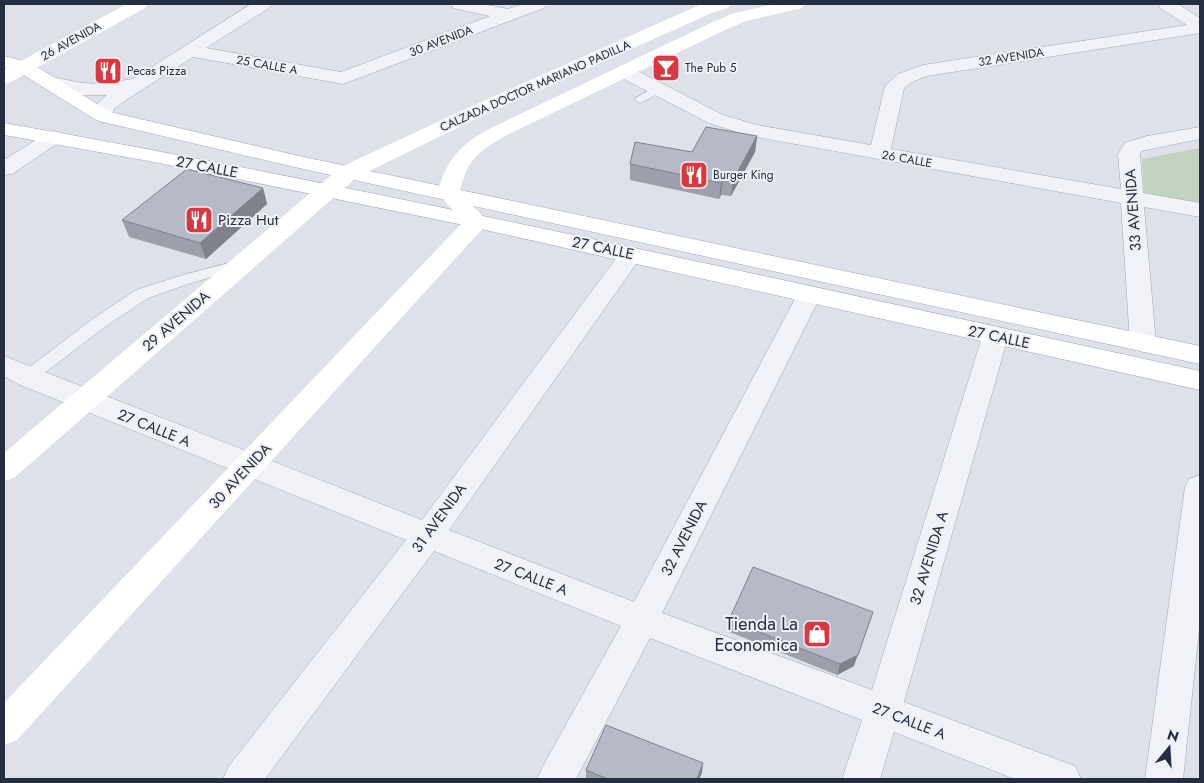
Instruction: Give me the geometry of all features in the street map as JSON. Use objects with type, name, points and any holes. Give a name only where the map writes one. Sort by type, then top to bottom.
[{"type":"main road","name":"26 AVENIDA","points":[[4,78],[139,4]]},
{"type":"main road","name":"CALZADA DOCTOR MARIANO PADILLA","points":[[448,193],[455,167],[471,148],[500,131],[740,17],[796,4]]},
{"type":"main road","name":"CALZADA DOCTOR MARIANO PADILLA","points":[[349,172],[478,110],[712,5]]},
{"type":"main road","points":[[4,62],[24,68],[52,83]]},
{"type":"main road","name":"27 CALLE","points":[[52,83],[103,116],[349,172],[1200,355]]},
{"type":"main road","name":"27 CALLE","points":[[4,129],[328,190],[632,254],[1200,381]]},
{"type":"main road","name":"29 AVENIDA","points":[[4,470],[349,172]]},
{"type":"main road","points":[[448,193],[476,222]]},
{"type":"main road","name":"30 AVENIDA","points":[[4,728],[476,222]]},
{"type":"street","points":[[103,116],[104,107],[263,4]]},
{"type":"street","points":[[459,4],[509,15]]},
{"type":"street","name":"30 AVENIDA","points":[[343,78],[538,4]]},
{"type":"street","points":[[1166,4],[1200,27]]},
{"type":"street","name":"32 AVENIDA","points":[[879,154],[895,86],[905,78],[923,71],[1200,27]]},
{"type":"street","name":"25 CALLE A","points":[[190,50],[343,78]]},
{"type":"street","name":"26 CALLE","points":[[625,72],[649,94],[753,131],[1200,210]]},
{"type":"street","points":[[52,83],[80,90],[100,92],[148,78]]},
{"type":"street","name":"33 AVENIDA","points":[[1143,343],[1129,154],[1132,147],[1147,142],[1200,133]]},
{"type":"street","points":[[4,169],[54,137]]},
{"type":"street","name":"31 AVENIDA","points":[[242,779],[427,536],[632,254]]},
{"type":"street","name":"32 AVENIDA","points":[[556,779],[642,620],[809,295]]},
{"type":"street","name":"32 AVENIDA A","points":[[861,779],[995,336]]},
{"type":"street","name":"27 CALLE A","points":[[4,366],[28,378],[642,620],[1062,779]]},
{"type":"street","points":[[1164,779],[1200,487]]},
{"type":"lane","points":[[28,378],[100,322],[142,294],[189,278],[240,266]]},
{"type":"green space","points":[[1200,148],[1200,203],[1144,193],[1142,159]]},
{"type":"building","points":[[706,127],[757,136],[733,180],[723,179],[721,183],[630,164],[635,142],[692,152]]},
{"type":"building","points":[[187,169],[263,188],[200,243],[122,220]]},
{"type":"building","points":[[753,567],[873,612],[858,655],[840,664],[729,620]]},
{"type":"building","points":[[606,725],[703,763],[697,779],[608,779],[586,770]]},
{"type":"place","name":"The Pub 5","points":[[666,68]]},
{"type":"place","name":"Pecas Pizza","points":[[108,71]]},
{"type":"place","name":"Burger King","points":[[694,175]]},
{"type":"place","name":"Pizza Hut","points":[[199,220]]},
{"type":"place","name":"Tienda La Economica","points":[[817,634]]}]
